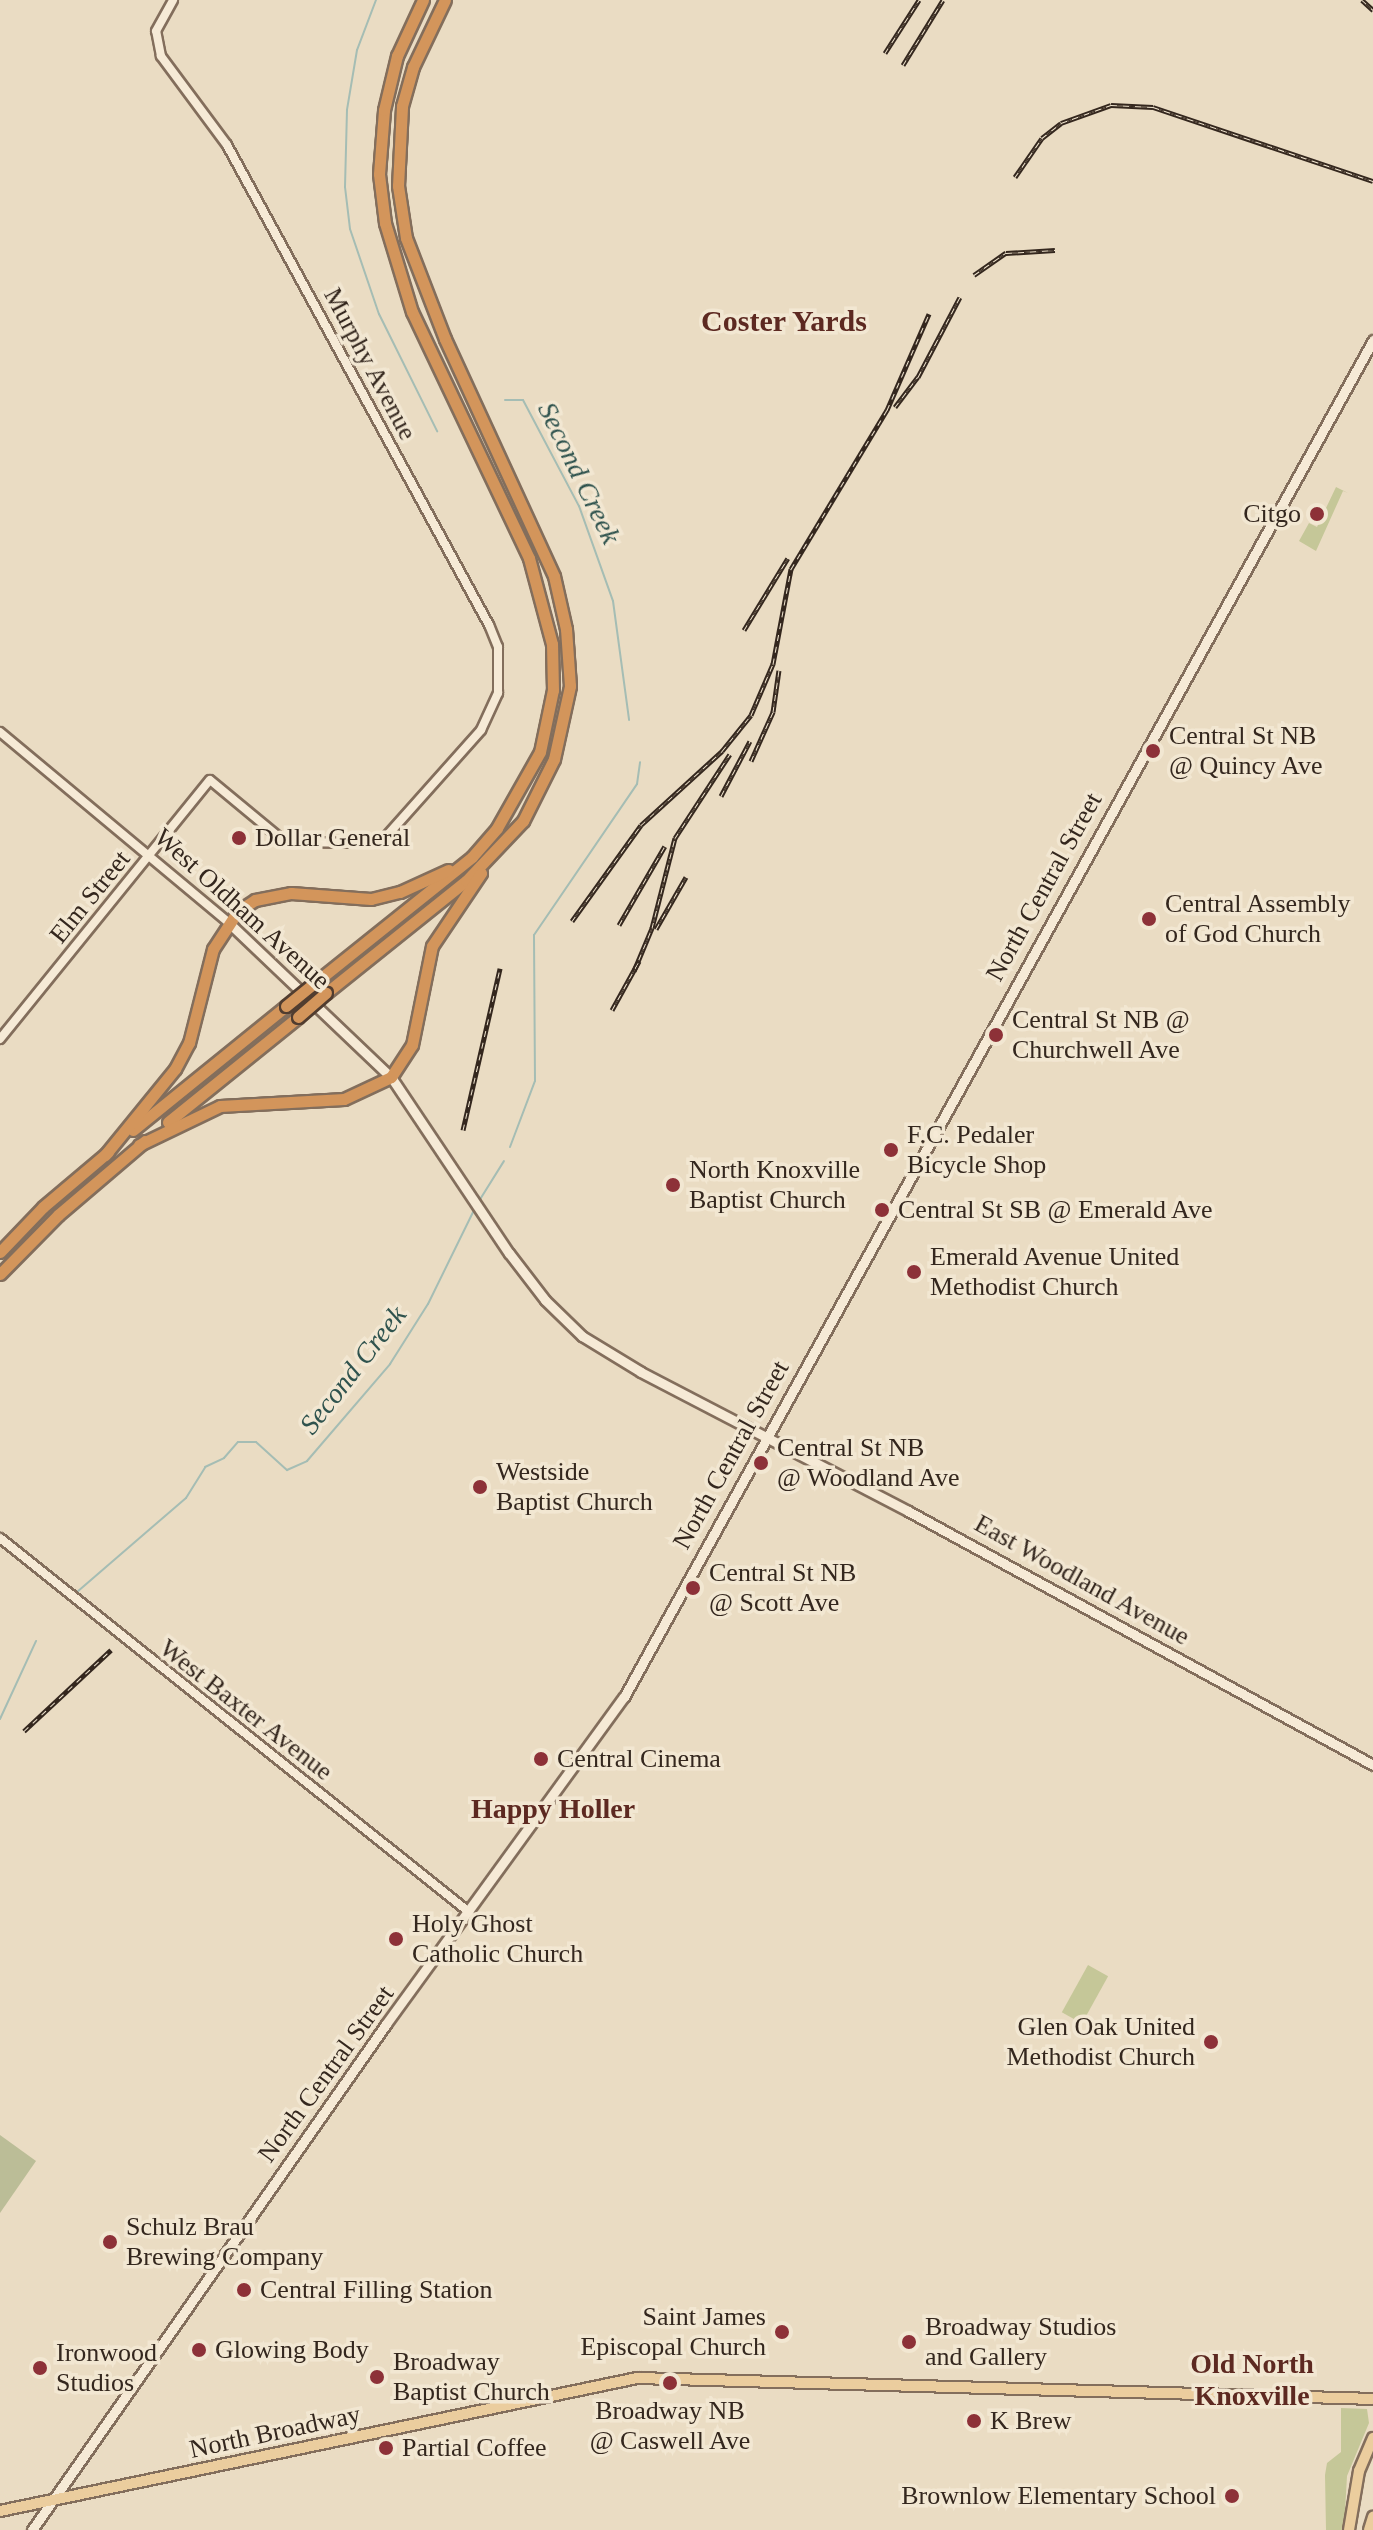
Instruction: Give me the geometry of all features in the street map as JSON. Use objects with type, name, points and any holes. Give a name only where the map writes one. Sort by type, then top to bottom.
[{"type":"highway","points":[[139,1145],[220,1106],[246,1101],[332,1101],[356,1096],[391,1077],[412,1045],[432,946],[496,852],[523,821],[554,759],[570,686],[568,643],[561,602],[540,540],[445,339],[406,238],[398,135],[413,67],[445,0]]},
{"type":"highway","points":[[0,1243],[286,1006],[472,857],[522,791],[540,752],[553,690],[552,644],[529,558],[412,312],[385,223],[379,150],[397,56],[421,4]]},
{"type":"highway","points":[[0,1274],[139,1145],[496,852]]},
{"type":"highway","points":[[105,1155],[156,1097],[189,1043],[213,949],[228,922],[271,895],[371,899],[400,892],[472,857]]},
{"type":"highway","points":[[0,1252],[24,1225]]},
{"type":"highway","points":[[0,1280],[11,1263]]},
{"type":"main road","name":"North Central Street","points":[[32,2530],[624,1697],[1373,340]]},
{"type":"main road","name":"West Oldham Avenue","points":[[228,922],[391,1077],[509,1253]]},
{"type":"main road","name":"East Woodland Avenue","points":[[509,1253],[545,1300],[582,1336],[1373,1765]]},
{"type":"main road","name":"North Broadway","points":[[0,2511],[637,2378],[1373,2399]]},
{"type":"main road","points":[[1349,2530],[1359,2471],[1373,2438]]},
{"type":"main road","points":[[1369,2530],[1373,2517]]},
{"type":"street","name":"Murphy Avenue","points":[[173,0],[156,31],[161,56],[227,145],[489,625],[500,673],[495,702],[481,730],[384,839],[358,847],[322,841],[285,842],[210,780]]},
{"type":"street","name":"West Oldham Avenue","points":[[0,732],[151,854],[228,922]]},
{"type":"street","name":"Elm Street","points":[[0,1039],[210,780]]},
{"type":"street","name":"West Baxter Avenue","points":[[0,1538],[469,1912]]},
{"type":"green space","points":[[1336,487],[1348,493],[1343,491],[1316,551],[1299,541],[1309,523],[1317,527]]},
{"type":"green space","points":[[1088,1965],[1108,1976],[1082,2023],[1062,2012]]},
{"type":"green space","points":[[0,2135],[36,2161],[0,2213]]},
{"type":"green space","points":[[1341,2408],[1367,2409],[1369,2423],[1347,2476],[1344,2530],[1326,2530],[1325,2475],[1327,2463],[1341,2452]]},
{"type":"waterway","points":[[376,0],[357,50],[347,110],[345,187],[350,229],[379,314],[437,431]]},
{"type":"waterway","name":"Second Creek","points":[[505,400],[523,400],[579,506],[613,601],[629,720]]},
{"type":"waterway","name":"Second Creek","points":[[510,1147],[535,1081],[534,935],[637,784],[640,762]]},
{"type":"waterway","name":"Second Creek","points":[[479,1201],[504,1161]]},
{"type":"waterway","name":"Second Creek","points":[[77,1592],[186,1498],[205,1467],[224,1458],[238,1442],[256,1442],[287,1470],[307,1461],[390,1364],[428,1304],[474,1210]]},
{"type":"waterway","name":"Second Creek","points":[[0,1719],[36,1641]]},
{"type":"railway","points":[[885,53],[919,0]]},
{"type":"railway","points":[[903,65],[943,0]]},
{"type":"railway","points":[[1362,0],[1373,10]]},
{"type":"railway","points":[[1015,177],[1042,138],[1061,123],[1111,105],[1153,107],[1373,181]]},
{"type":"railway","points":[[974,275],[1006,253],[1055,250]]},
{"type":"railway","points":[[895,407],[918,377],[960,297]]},
{"type":"railway","points":[[572,921],[641,825],[722,751],[751,715],[773,664],[791,569],[887,410],[929,314]]},
{"type":"railway","points":[[744,630],[788,558]]},
{"type":"railway","points":[[751,761],[773,712],[779,670]]},
{"type":"railway","points":[[721,796],[750,741]]},
{"type":"railway","points":[[634,971],[652,928],[675,838],[730,754]]},
{"type":"railway","points":[[619,925],[665,846]]},
{"type":"railway","points":[[656,929],[686,877]]},
{"type":"railway","points":[[612,1010],[639,961]]},
{"type":"railway","points":[[463,1130],[500,968]]},
{"type":"railway","points":[[24,1731],[111,1650]]},
{"type":"place","name":"Citgo","points":[[1317,514]]},
{"type":"place","name":"Central St NB @ Quincy Ave","points":[[1153,751]]},
{"type":"place","name":"Dollar General","points":[[239,838]]},
{"type":"place","name":"Central Assembly of God Church","points":[[1149,919]]},
{"type":"place","name":"Central St NB @ Churchwell Ave","points":[[996,1035]]},
{"type":"place","name":"F.C. Pedaler Bicycle Shop","points":[[891,1150]]},
{"type":"place","name":"North Knoxville Baptist Church","points":[[673,1185]]},
{"type":"place","name":"Central St SB @ Emerald Ave","points":[[882,1210]]},
{"type":"place","name":"Emerald Avenue United Methodist Church","points":[[914,1272]]},
{"type":"place","name":"Central St NB @ Woodland Ave","points":[[761,1463]]},
{"type":"place","name":"Westside Baptist Church","points":[[480,1487]]},
{"type":"place","name":"Central St NB @ Scott Ave","points":[[693,1588]]},
{"type":"place","name":"Central Cinema","points":[[541,1759]]},
{"type":"place","name":"Holy Ghost Catholic Church","points":[[396,1939]]},
{"type":"place","name":"Glen Oak United Methodist Church","points":[[1211,2042]]},
{"type":"place","name":"Schulz Brau Brewing Company","points":[[110,2242]]},
{"type":"place","name":"Central Filling Station","points":[[244,2290]]},
{"type":"place","name":"Saint James Episcopal Church","points":[[782,2332]]},
{"type":"place","name":"Broadway Studios and Gallery","points":[[909,2342]]},
{"type":"place","name":"Glowing Body","points":[[199,2350]]},
{"type":"place","name":"Ironwood Studios","points":[[40,2368]]},
{"type":"place","name":"Broadway Baptist Church","points":[[377,2377]]},
{"type":"place","name":"Broadway NB @ Caswell Ave","points":[[670,2383]]},
{"type":"place","name":"K Brew","points":[[974,2421]]},
{"type":"place","name":"Partial Coffee","points":[[386,2448]]},
{"type":"place","name":"Brownlow Elementary School","points":[[1232,2496]]},
{"type":"district","name":"Coster Yards","points":[[784,321]]},
{"type":"district","name":"Happy Holler","points":[[553,1809]]},
{"type":"district","name":"Old North Knoxville","points":[[1252,2380]]}]
